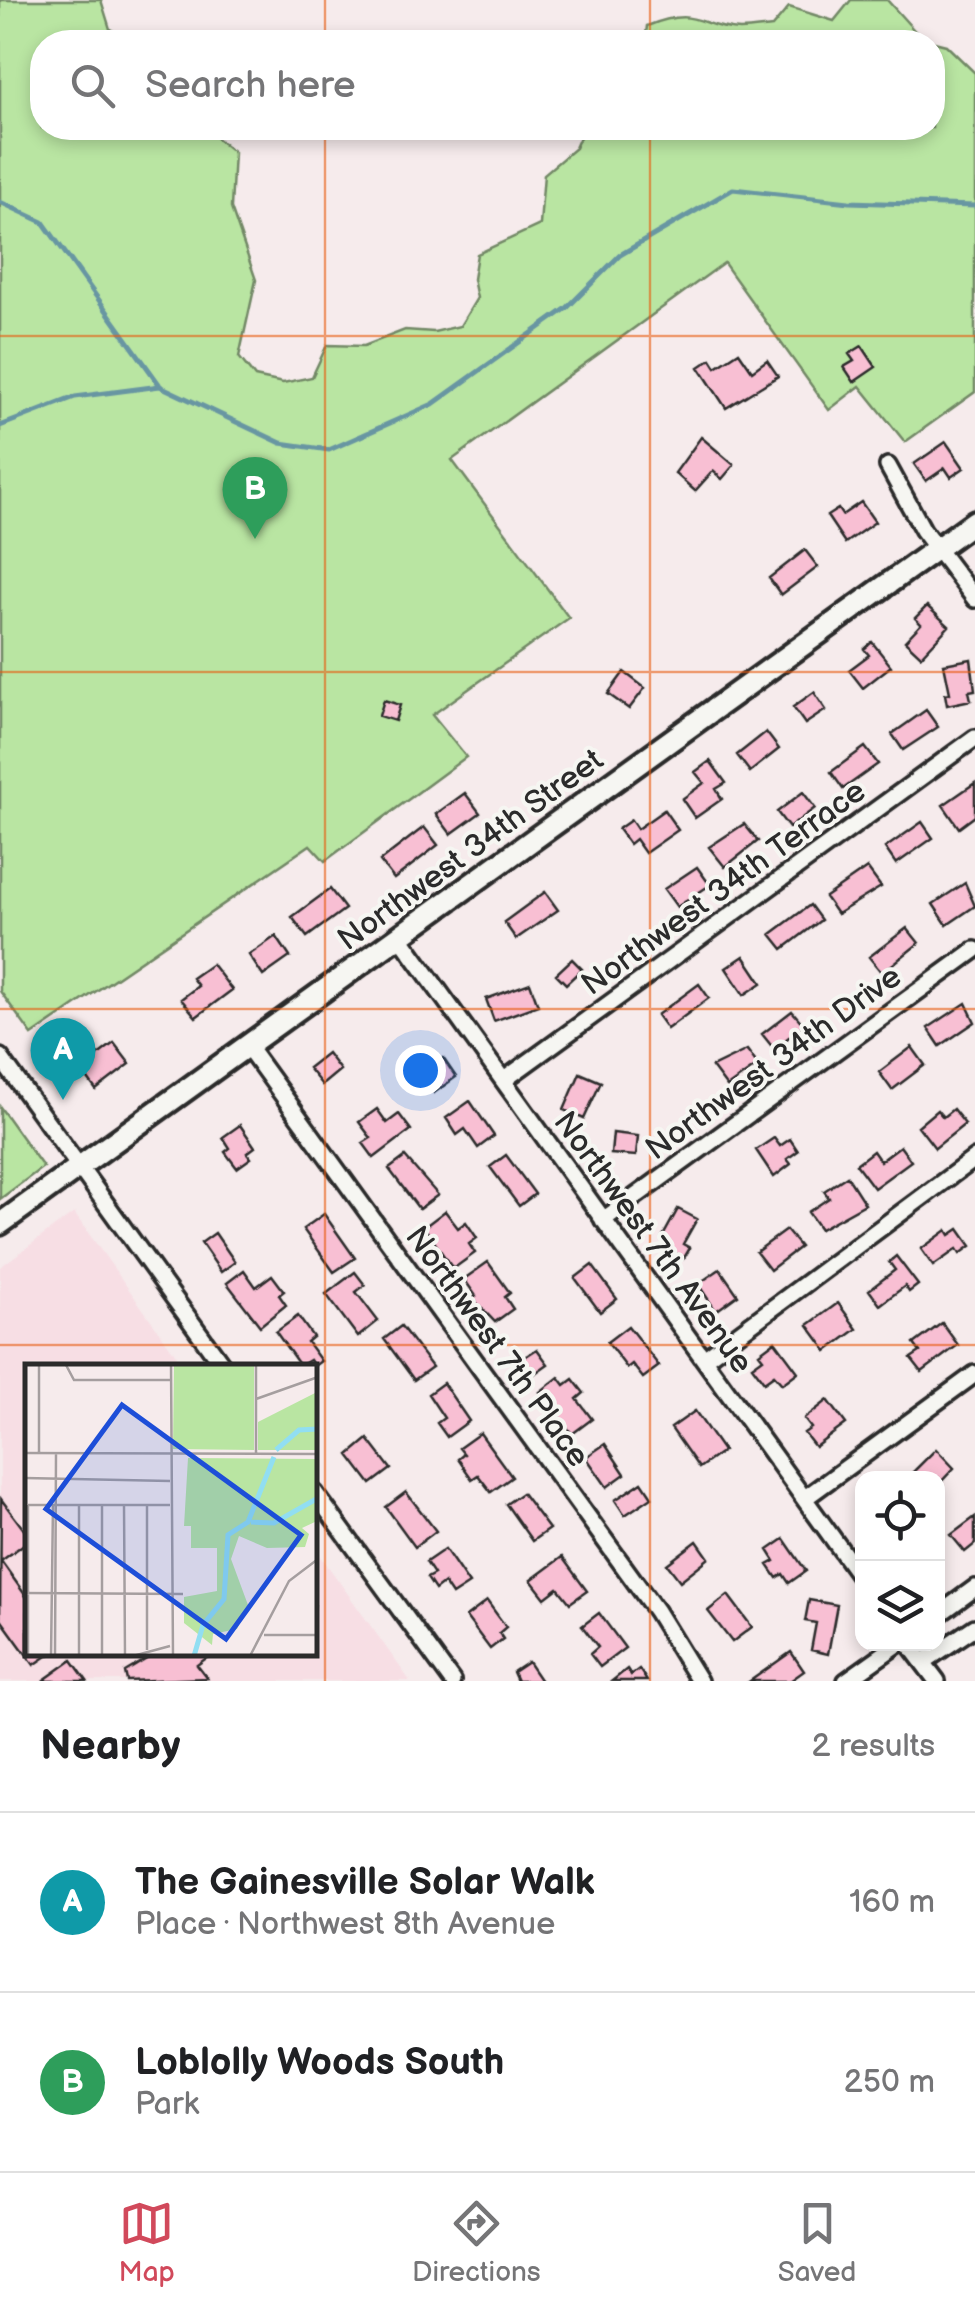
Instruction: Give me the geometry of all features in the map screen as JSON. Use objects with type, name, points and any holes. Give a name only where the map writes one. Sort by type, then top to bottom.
[{"type":"main road","name":"Northwest 34th Street","points":[[0,1224],[975,520]]},
{"type":"street","points":[[888,466],[937,548],[975,599]]},
{"type":"street","name":"Northwest 34th Terrace","points":[[504,1080],[975,738]]},
{"type":"street","name":"Northwest 7th Avenue","points":[[400,937],[855,1569]]},
{"type":"street","name":"Northwest 34th Drive","points":[[603,1220],[975,950]]},
{"type":"street","name":"Northwest 7th Place","points":[[248,1047],[656,1611],[699,1681]]},
{"type":"street","points":[[0,1057],[221,1364]]},
{"type":"street","points":[[704,1359],[975,1158]]},
{"type":"street","points":[[805,1498],[975,1374]]},
{"type":"street","points":[[318,1497],[452,1681]]},
{"type":"street","points":[[945,1610],[975,1588]]},
{"type":"street","points":[[923,1662],[975,1628]]},
{"type":"street","points":[[846,1681],[888,1651]]},
{"type":"street","points":[[914,1651],[937,1681]]},
{"type":"shaded area","points":[[74,1213],[183,1364],[25,1364],[25,1656],[318,1656],[318,1552],[410,1681],[0,1681],[0,1267]]},
{"type":"green space","points":[[0,0],[101,0],[112,30],[30,30],[30,140],[219,140],[234,152],[231,208],[256,280],[239,357],[255,377],[283,383],[312,377],[327,345],[364,346],[405,330],[434,332],[460,326],[477,298],[473,279],[477,254],[540,225],[544,174],[575,148],[579,140],[945,140],[945,45],[975,73],[975,392],[905,442],[860,386],[829,410],[724,263],[452,460],[569,618],[432,715],[466,757],[325,861],[310,845],[32,1035],[0,991]]},
{"type":"green space","points":[[851,0],[887,0],[914,30],[748,30],[772,27],[789,7],[834,21]]},
{"type":"green space","points":[[677,17],[740,30],[646,30],[647,26]]},
{"type":"green space","points":[[0,1107],[43,1167],[0,1199]]},
{"type":"building","points":[[862,346],[876,367],[854,382],[844,367],[854,361],[849,354]]},
{"type":"building","points":[[739,352],[752,371],[767,360],[778,376],[726,408],[699,367],[711,359],[716,367]]},
{"type":"building","points":[[701,437],[734,465],[722,479],[713,471],[695,491],[675,473]]},
{"type":"building","points":[[946,442],[964,468],[951,477],[945,468],[926,481],[914,464]]},
{"type":"building","points":[[861,502],[875,522],[845,543],[827,516],[838,509],[842,515]]},
{"type":"building","points":[[805,550],[818,567],[781,595],[769,578]]},
{"type":"building","points":[[927,606],[949,626],[921,656],[905,641],[921,624],[915,618]]},
{"type":"building","points":[[872,642],[891,666],[863,688],[849,670],[869,655],[864,649]]},
{"type":"building","points":[[971,659],[975,690],[969,691],[971,700],[947,705],[945,694],[950,693],[944,664]]},
{"type":"building","points":[[624,672],[645,688],[629,709],[608,694]]},
{"type":"building","points":[[814,692],[826,710],[805,724],[793,707]]},
{"type":"building","points":[[384,700],[400,705],[395,721],[379,716]]},
{"type":"building","points":[[926,710],[938,727],[903,750],[892,734]]},
{"type":"building","points":[[766,732],[779,749],[750,772],[737,755]]},
{"type":"building","points":[[865,747],[878,764],[843,789],[831,772]]},
{"type":"building","points":[[710,761],[726,783],[716,789],[722,799],[695,818],[682,799],[704,783],[695,772]]},
{"type":"building","points":[[975,783],[975,816],[959,828],[943,805]]},
{"type":"building","points":[[803,792],[815,808],[789,828],[777,812]]},
{"type":"building","points":[[465,793],[480,813],[451,834],[436,814]]},
{"type":"building","points":[[664,810],[678,830],[645,853],[635,839],[629,844],[618,829],[631,820],[637,829]]},
{"type":"building","points":[[922,822],[933,838],[896,864],[885,848]]},
{"type":"building","points":[[744,824],[758,841],[725,867],[709,847]]},
{"type":"building","points":[[424,827],[438,845],[394,879],[380,861]]},
{"type":"building","points":[[697,867],[710,885],[677,907],[664,889]]},
{"type":"building","points":[[867,868],[881,887],[837,914],[825,897]]},
{"type":"building","points":[[965,883],[975,906],[947,925],[933,904]]},
{"type":"building","points":[[330,889],[345,909],[307,937],[292,917]]},
{"type":"building","points":[[545,892],[558,910],[516,939],[504,922]]},
{"type":"building","points":[[810,905],[821,920],[783,949],[771,934]]},
{"type":"building","points":[[907,928],[919,943],[882,973],[869,957]]},
{"type":"building","points":[[276,936],[290,957],[263,976],[249,955]]},
{"type":"building","points":[[744,956],[762,983],[744,995],[726,968]]},
{"type":"building","points":[[572,959],[582,969],[566,984],[556,974]]},
{"type":"building","points":[[212,964],[232,990],[196,1017],[181,999],[198,986],[192,978]]},
{"type":"building","points":[[530,983],[538,1005],[494,1021],[486,999]]},
{"type":"building","points":[[699,984],[709,998],[667,1029],[657,1015]]},
{"type":"building","points":[[966,1003],[975,1022],[940,1046],[928,1028]]},
{"type":"building","points":[[792,1011],[804,1025],[774,1049],[762,1034]]},
{"type":"building","points":[[114,1043],[130,1064],[96,1090],[83,1072],[92,1066],[89,1062]]},
{"type":"building","points":[[912,1047],[925,1065],[892,1090],[879,1072]]},
{"type":"building","points":[[747,1050],[758,1065],[727,1087],[712,1067]]},
{"type":"building","points":[[327,1053],[340,1070],[322,1085],[308,1068]]},
{"type":"building","points":[[443,1058],[456,1077],[434,1093],[421,1074]]},
{"type":"building","points":[[580,1073],[601,1082],[584,1119],[564,1110]]},
{"type":"building","points":[[470,1101],[494,1136],[478,1148],[465,1129],[457,1135],[446,1118]]},
{"type":"building","points":[[377,1109],[387,1123],[399,1114],[411,1130],[374,1158],[363,1143],[371,1138],[359,1122]]},
{"type":"building","points":[[953,1109],[965,1124],[935,1148],[918,1126],[937,1110],[943,1117]]},
{"type":"building","points":[[240,1125],[255,1147],[247,1153],[251,1158],[237,1168],[225,1152],[230,1148],[223,1137]]},
{"type":"building","points":[[613,1133],[638,1136],[636,1156],[611,1154]]},
{"type":"building","points":[[774,1138],[780,1146],[790,1139],[798,1151],[787,1159],[791,1164],[774,1177],[756,1150]]},
{"type":"building","points":[[900,1146],[911,1161],[874,1188],[856,1164],[873,1151],[880,1161]]},
{"type":"building","points":[[506,1155],[535,1194],[519,1206],[490,1167]]},
{"type":"building","points":[[405,1157],[438,1195],[419,1209],[389,1169]]},
{"type":"building","points":[[847,1176],[865,1204],[820,1229],[808,1212],[829,1198],[824,1191]]},
{"type":"building","points":[[678,1209],[697,1219],[683,1244],[690,1248],[684,1258],[665,1248],[669,1242],[662,1238]]},
{"type":"building","points":[[445,1211],[458,1228],[466,1222],[477,1238],[469,1244],[475,1253],[453,1269],[424,1227]]},
{"type":"building","points":[[324,1214],[355,1258],[334,1272],[303,1229]]},
{"type":"building","points":[[959,1229],[971,1246],[960,1254],[957,1249],[933,1266],[921,1249],[947,1230],[950,1235]]},
{"type":"building","points":[[786,1230],[800,1247],[770,1270],[756,1252]]},
{"type":"building","points":[[215,1233],[235,1262],[221,1272],[201,1243]]},
{"type":"building","points":[[896,1256],[918,1285],[909,1292],[905,1286],[880,1305],[869,1290],[895,1270],[889,1262]]},
{"type":"building","points":[[488,1262],[510,1293],[505,1297],[513,1309],[495,1322],[473,1299],[476,1296],[464,1279]]},
{"type":"building","points":[[592,1265],[617,1299],[600,1312],[575,1278]]},
{"type":"building","points":[[720,1269],[738,1295],[716,1311],[698,1284]]},
{"type":"building","points":[[244,1270],[256,1287],[272,1275],[284,1291],[279,1295],[286,1305],[260,1326],[227,1283]]},
{"type":"building","points":[[355,1272],[365,1285],[356,1292],[378,1321],[358,1337],[326,1294]]},
{"type":"building","points":[[838,1303],[857,1329],[827,1351],[808,1325]]},
{"type":"building","points":[[298,1316],[313,1337],[307,1342],[321,1361],[299,1364],[276,1332]]},
{"type":"building","points":[[942,1323],[958,1345],[922,1372],[911,1358],[920,1352],[914,1344]]},
{"type":"building","points":[[401,1326],[432,1367],[414,1380],[384,1339]]},
{"type":"building","points":[[628,1326],[659,1366],[643,1378],[632,1364],[627,1368],[607,1342]]},
{"type":"building","points":[[775,1341],[798,1372],[782,1384],[774,1375],[764,1382],[752,1366],[763,1358],[759,1353]]},
{"type":"building","points":[[537,1349],[548,1364],[531,1376],[520,1360]]},
{"type":"building","points":[[559,1377],[565,1385],[573,1379],[584,1393],[577,1399],[592,1419],[572,1434],[540,1392]]},
{"type":"building","points":[[443,1383],[469,1421],[447,1437],[437,1423],[444,1418],[428,1394]]},
{"type":"building","points":[[828,1400],[846,1424],[815,1447],[804,1433],[811,1428],[804,1419]]},
{"type":"building","points":[[695,1411],[723,1451],[699,1468],[671,1428]]},
{"type":"building","points":[[480,1433],[512,1477],[491,1492],[478,1475],[472,1479],[458,1459],[464,1454],[459,1448]]},
{"type":"building","points":[[368,1439],[391,1469],[371,1484],[349,1455]]},
{"type":"building","points":[[605,1444],[625,1474],[607,1487],[586,1457]]},
{"type":"building","points":[[936,1449],[954,1468],[945,1478],[945,1471],[914,1471]]},
{"type":"building","points":[[642,1482],[652,1497],[625,1515],[615,1500]]},
{"type":"building","points":[[406,1492],[436,1531],[415,1547],[386,1507]]},
{"type":"building","points":[[522,1493],[549,1529],[532,1541],[506,1504]]},
{"type":"building","points":[[1,1499],[25,1531],[25,1543],[1,1561],[25,1595],[25,1653],[0,1618]]},
{"type":"building","points":[[975,1517],[975,1544],[965,1552],[951,1535]]},
{"type":"building","points":[[784,1539],[806,1571],[789,1583],[783,1574],[777,1578],[768,1565],[775,1561],[768,1550]]},
{"type":"building","points":[[697,1541],[709,1558],[680,1581],[667,1564]]},
{"type":"building","points":[[445,1549],[469,1584],[452,1595],[444,1583],[435,1590],[427,1578],[434,1574],[426,1562]]},
{"type":"building","points":[[562,1557],[587,1591],[570,1603],[558,1588],[545,1598],[531,1580]]},
{"type":"building","points":[[728,1595],[752,1627],[732,1642],[708,1611]]},
{"type":"building","points":[[809,1600],[837,1605],[828,1654],[811,1650],[816,1623],[805,1621]]},
{"type":"building","points":[[487,1601],[506,1627],[499,1633],[503,1639],[490,1649],[466,1617]]},
{"type":"building","points":[[599,1613],[625,1648],[600,1667],[590,1654],[598,1647],[582,1626]]},
{"type":"building","points":[[791,1652],[804,1671],[790,1681],[750,1681]]},
{"type":"building","points":[[27,1656],[47,1656],[34,1665]]},
{"type":"building","points":[[152,1656],[209,1656],[197,1665],[207,1678],[127,1681],[125,1672]]},
{"type":"building","points":[[72,1660],[87,1681],[44,1680]]},
{"type":"building","points":[[528,1662],[541,1681],[517,1681],[513,1672]]},
{"type":"building","points":[[627,1669],[631,1675],[639,1669],[647,1681],[612,1681]]},
{"type":"waterway","points":[[0,426],[75,397],[160,386],[281,443],[329,450],[433,404],[567,308],[620,255],[733,189],[849,202],[975,206]]},
{"type":"waterway","points":[[0,202],[43,222],[159,384]]},
{"type":"place","name":"Loblolly Woods South","points":[[255,539]]},
{"type":"place","name":"The Gainesville Solar Walk","points":[[63,1100]]}]
